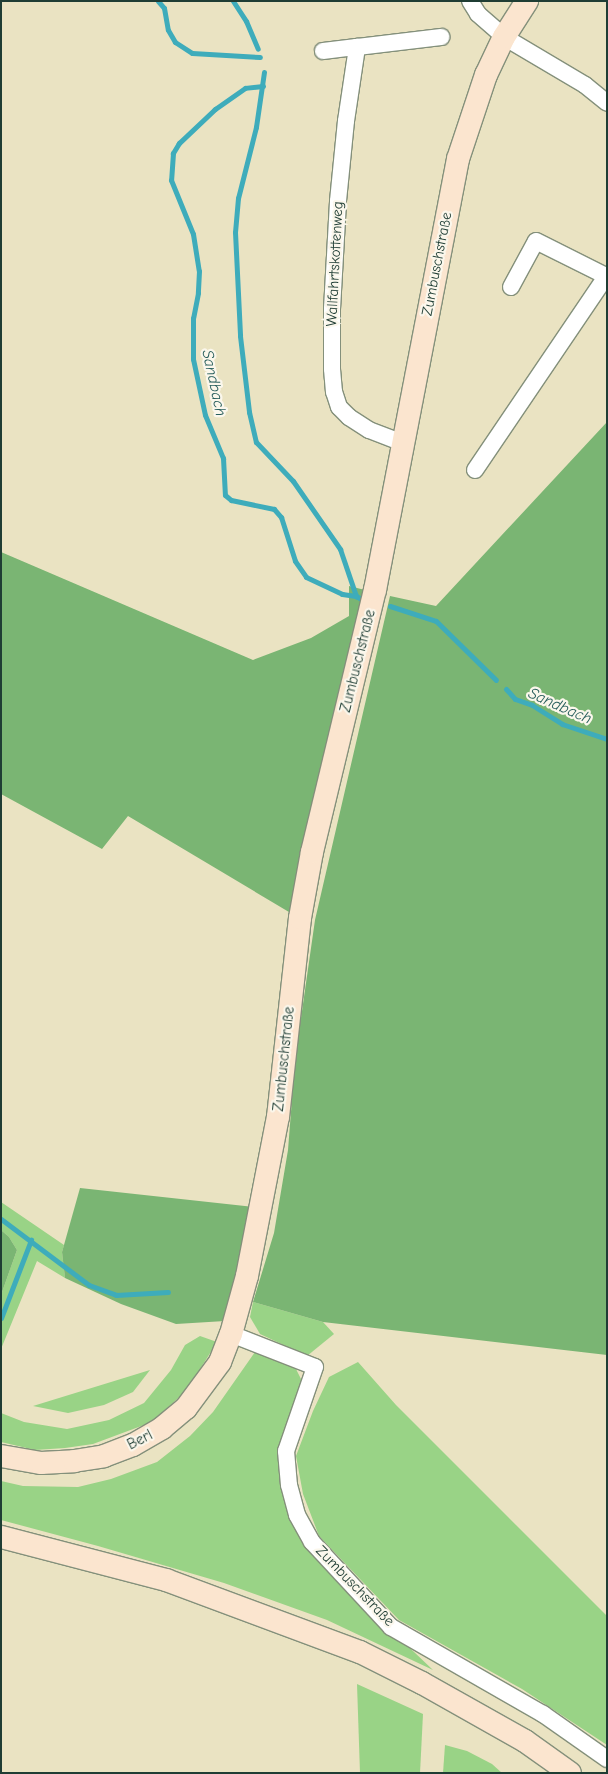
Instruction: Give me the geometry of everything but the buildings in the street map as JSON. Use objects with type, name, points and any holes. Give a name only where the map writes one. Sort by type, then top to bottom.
[{"type":"street","points":[[470,1],[478,14],[504,37],[585,85],[607,103]]},
{"type":"street","name":"Zumbuschstraße","points":[[527,1],[504,37],[472,111],[458,159],[375,590],[312,852],[300,918],[278,1117],[247,1276],[231,1334],[315,1367],[286,1451],[289,1485],[297,1515],[312,1542],[391,1627],[543,1714],[607,1759]]},
{"type":"street","points":[[323,51],[441,37]]},
{"type":"street","name":"Wallfahrtskottenweg","points":[[357,47],[346,122],[338,201],[332,309],[334,392],[339,407],[349,417],[369,430],[403,443]]},
{"type":"street","points":[[475,470],[510,404],[606,275],[536,241],[511,286]]},
{"type":"street","name":"Berl","points":[[1,1456],[41,1463],[74,1461],[104,1456],[133,1445],[162,1428],[186,1408],[205,1386],[220,1362],[231,1334]]},
{"type":"street","points":[[1,1537],[166,1580],[360,1652],[422,1683],[525,1741],[570,1773]]},
{"type":"green space","points":[[607,422],[607,1355],[323,1322],[253,1302],[274,1233],[288,1150],[295,1060],[315,920],[390,596],[436,606]]},
{"type":"green space","points":[[1,552],[253,660],[311,638],[349,616],[349,586],[365,590],[294,915],[128,816],[102,849],[1,794]]},
{"type":"green space","points":[[80,1188],[254,1207],[225,1321],[176,1324],[121,1304],[65,1278],[62,1252]]},
{"type":"green space","points":[[1,1202],[64,1245],[62,1252],[65,1278],[37,1261],[1,1349],[1,1295],[17,1250],[9,1237],[1,1230]]},
{"type":"green space","points":[[1,1230],[9,1237],[17,1250],[1,1295]]},
{"type":"green space","points":[[253,1302],[323,1322],[334,1334],[307,1356],[260,1334],[250,1317]]},
{"type":"green space","points":[[200,1336],[217,1342],[187,1390],[152,1422],[93,1444],[65,1448],[35,1450],[1,1442],[1,1413],[24,1422],[67,1429],[109,1420],[144,1403],[171,1370],[185,1345]]},
{"type":"green space","points":[[255,1352],[296,1369],[302,1381],[279,1449],[280,1481],[289,1518],[313,1556],[433,1670],[327,1620],[224,1583],[1,1520],[1,1481],[23,1486],[78,1487],[111,1479],[157,1462],[190,1436],[213,1412]]},
{"type":"green space","points":[[358,1362],[396,1405],[607,1616],[607,1745],[522,1689],[399,1620],[319,1536],[303,1494],[296,1456],[313,1411],[329,1377]]},
{"type":"green space","points":[[150,1370],[133,1392],[104,1405],[68,1413],[33,1406]]},
{"type":"green space","points":[[357,1684],[423,1714],[420,1773],[360,1773]]},
{"type":"green space","points":[[445,1745],[467,1751],[492,1764],[502,1773],[443,1773]]},
{"type":"waterway","name":"Sandbach","points":[[158,1],[164,8],[168,30],[175,42],[192,53],[260,57]]},
{"type":"waterway","name":"Sandbach","points":[[233,1],[246,21],[258,49]]},
{"type":"waterway","name":"Sandbach","points":[[264,72],[256,127],[238,198],[235,232],[240,336],[249,412],[256,442],[293,481],[340,549],[356,596],[363,600]]},
{"type":"waterway","name":"Sandbach","points":[[263,86],[245,88],[215,109],[179,143],[173,153],[171,180],[193,234],[199,271],[198,293],[193,318],[193,359],[205,415],[223,458],[225,495],[231,500],[274,509],[281,517],[295,561],[306,577],[342,594],[356,596]]},
{"type":"waterway","name":"Sandbach","points":[[390,606],[436,621],[496,680]]},
{"type":"waterway","name":"Sandbach","points":[[506,689],[515,699],[532,705],[562,724],[607,739]]},
{"type":"waterway","points":[[1,1219],[89,1285],[116,1295],[168,1292]]},
{"type":"waterway","points":[[1,1318],[31,1240]]}]
